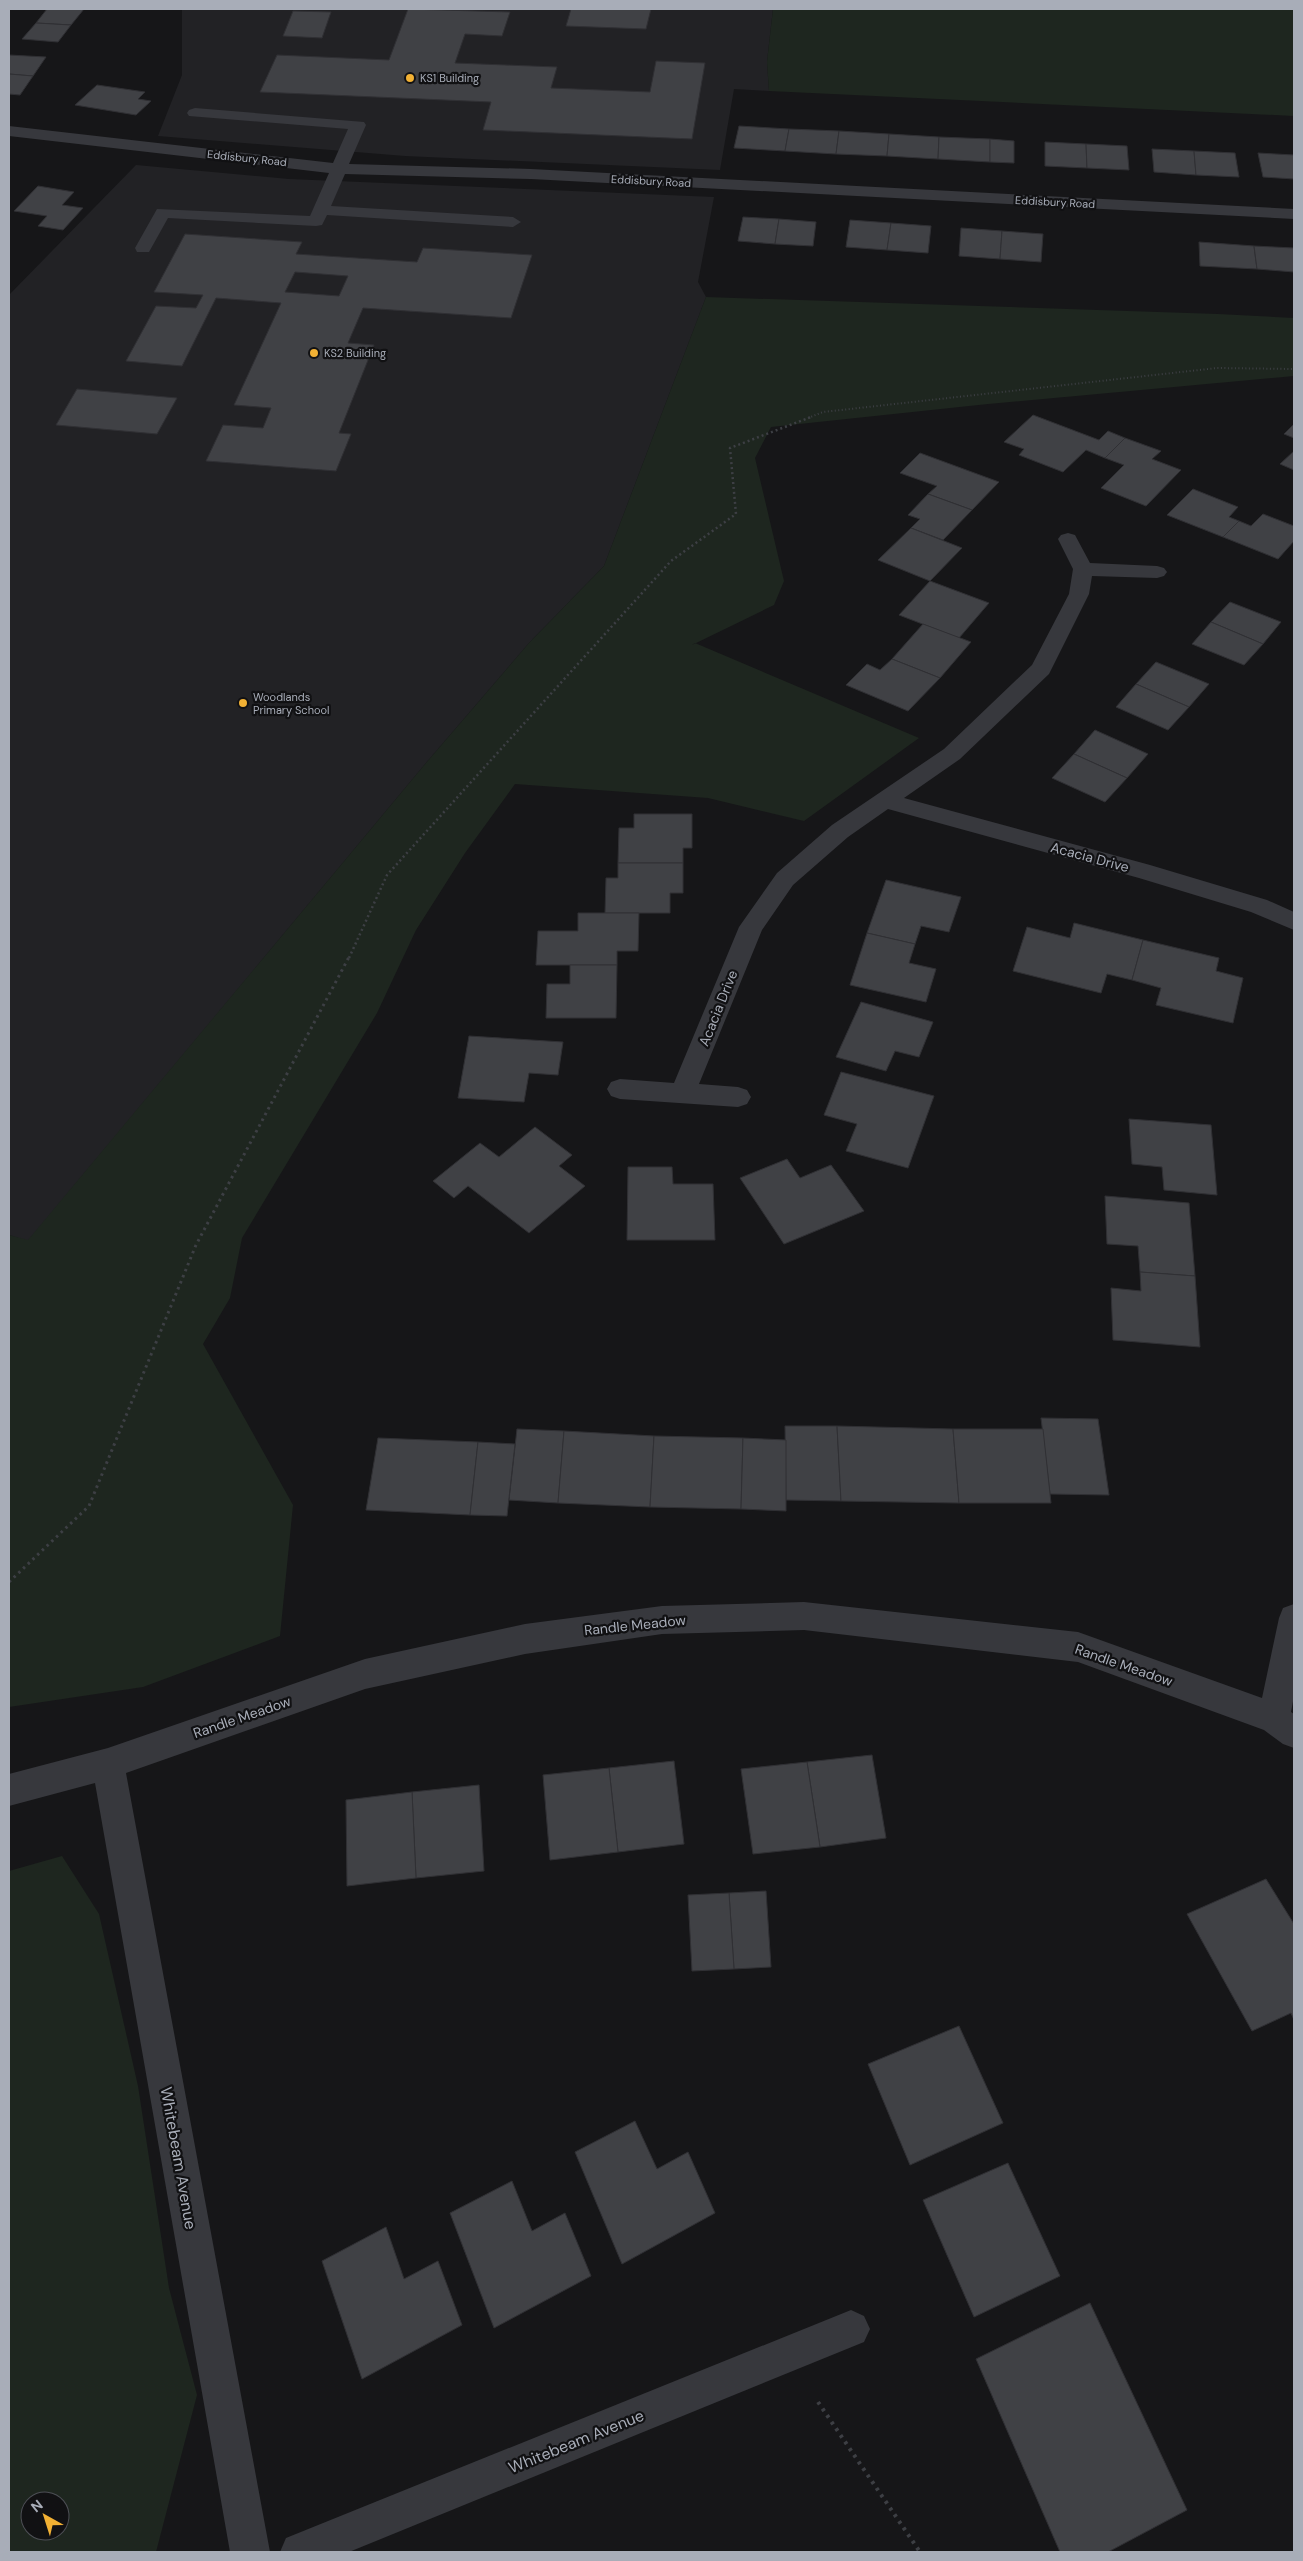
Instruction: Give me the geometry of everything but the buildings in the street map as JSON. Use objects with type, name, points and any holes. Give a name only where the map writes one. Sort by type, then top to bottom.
[{"type":"street","points":[[143,248],[163,213],[316,221],[358,125],[195,112]]},
{"type":"street","name":"Eddisbury Road","points":[[9,131],[340,169],[532,174],[1294,214]]},
{"type":"street","points":[[321,210],[513,222]]},
{"type":"street","points":[[1068,539],[1083,569],[1157,572]]},
{"type":"street","name":"Acacia Drive","points":[[684,1094],[751,927],[785,879],[840,831],[952,754],[1041,670],[1079,594],[1083,569]]},
{"type":"street","name":"Acacia Drive","points":[[884,800],[1259,906],[1294,922]]},
{"type":"street","points":[[620,1089],[738,1097]]},
{"type":"street","name":"Randle Meadow","points":[[9,1790],[108,1764],[365,1674],[525,1639],[662,1620],[804,1616],[1078,1647],[1284,1725]]},
{"type":"street","points":[[1284,1725],[1294,1618]]},
{"type":"street","name":"Whitebeam Avenue","points":[[108,1764],[250,2552]]},
{"type":"street","name":"Whitebeam Avenue","points":[[300,2552],[851,2329]]},
{"type":"path","points":[[9,1582],[89,1506],[196,1245],[339,979],[387,875],[671,561],[736,514],[730,448],[823,412],[1217,368],[1294,369]]},
{"type":"path","points":[[787,2356],[920,2552]]},
{"type":"shaded area","points":[[182,9],[773,9],[767,62],[769,91],[734,89],[720,170],[405,156],[158,136],[182,75]]},
{"type":"shaded area","points":[[773,9],[1294,9],[1294,116],[769,91],[767,62]]},
{"type":"shaded area","name":"Woodlands Primary School","points":[[136,165],[289,179],[714,197],[698,282],[706,297],[604,566],[529,643],[426,763],[28,1241],[9,1235],[9,295]]},
{"type":"shaded area","points":[[706,297],[1294,318],[1294,376],[988,404],[771,427],[755,458],[784,581],[774,605],[696,643],[919,738],[804,821],[708,798],[515,784],[465,853],[416,930],[377,1013],[242,1238],[230,1298],[203,1344],[293,1505],[280,1636],[143,1687],[9,1707],[9,1235],[28,1240],[426,763],[529,643],[604,566]]},
{"type":"shaded area","points":[[62,1856],[99,1914],[138,2086],[169,2288],[197,2395],[156,2552],[9,2552],[9,1871]]},
{"type":"place","name":"KS1 Building","points":[[410,78]]},
{"type":"place","name":"KS2 Building","points":[[314,353]]},
{"type":"place","name":"Woodlands Primary School","points":[[243,703]]}]
